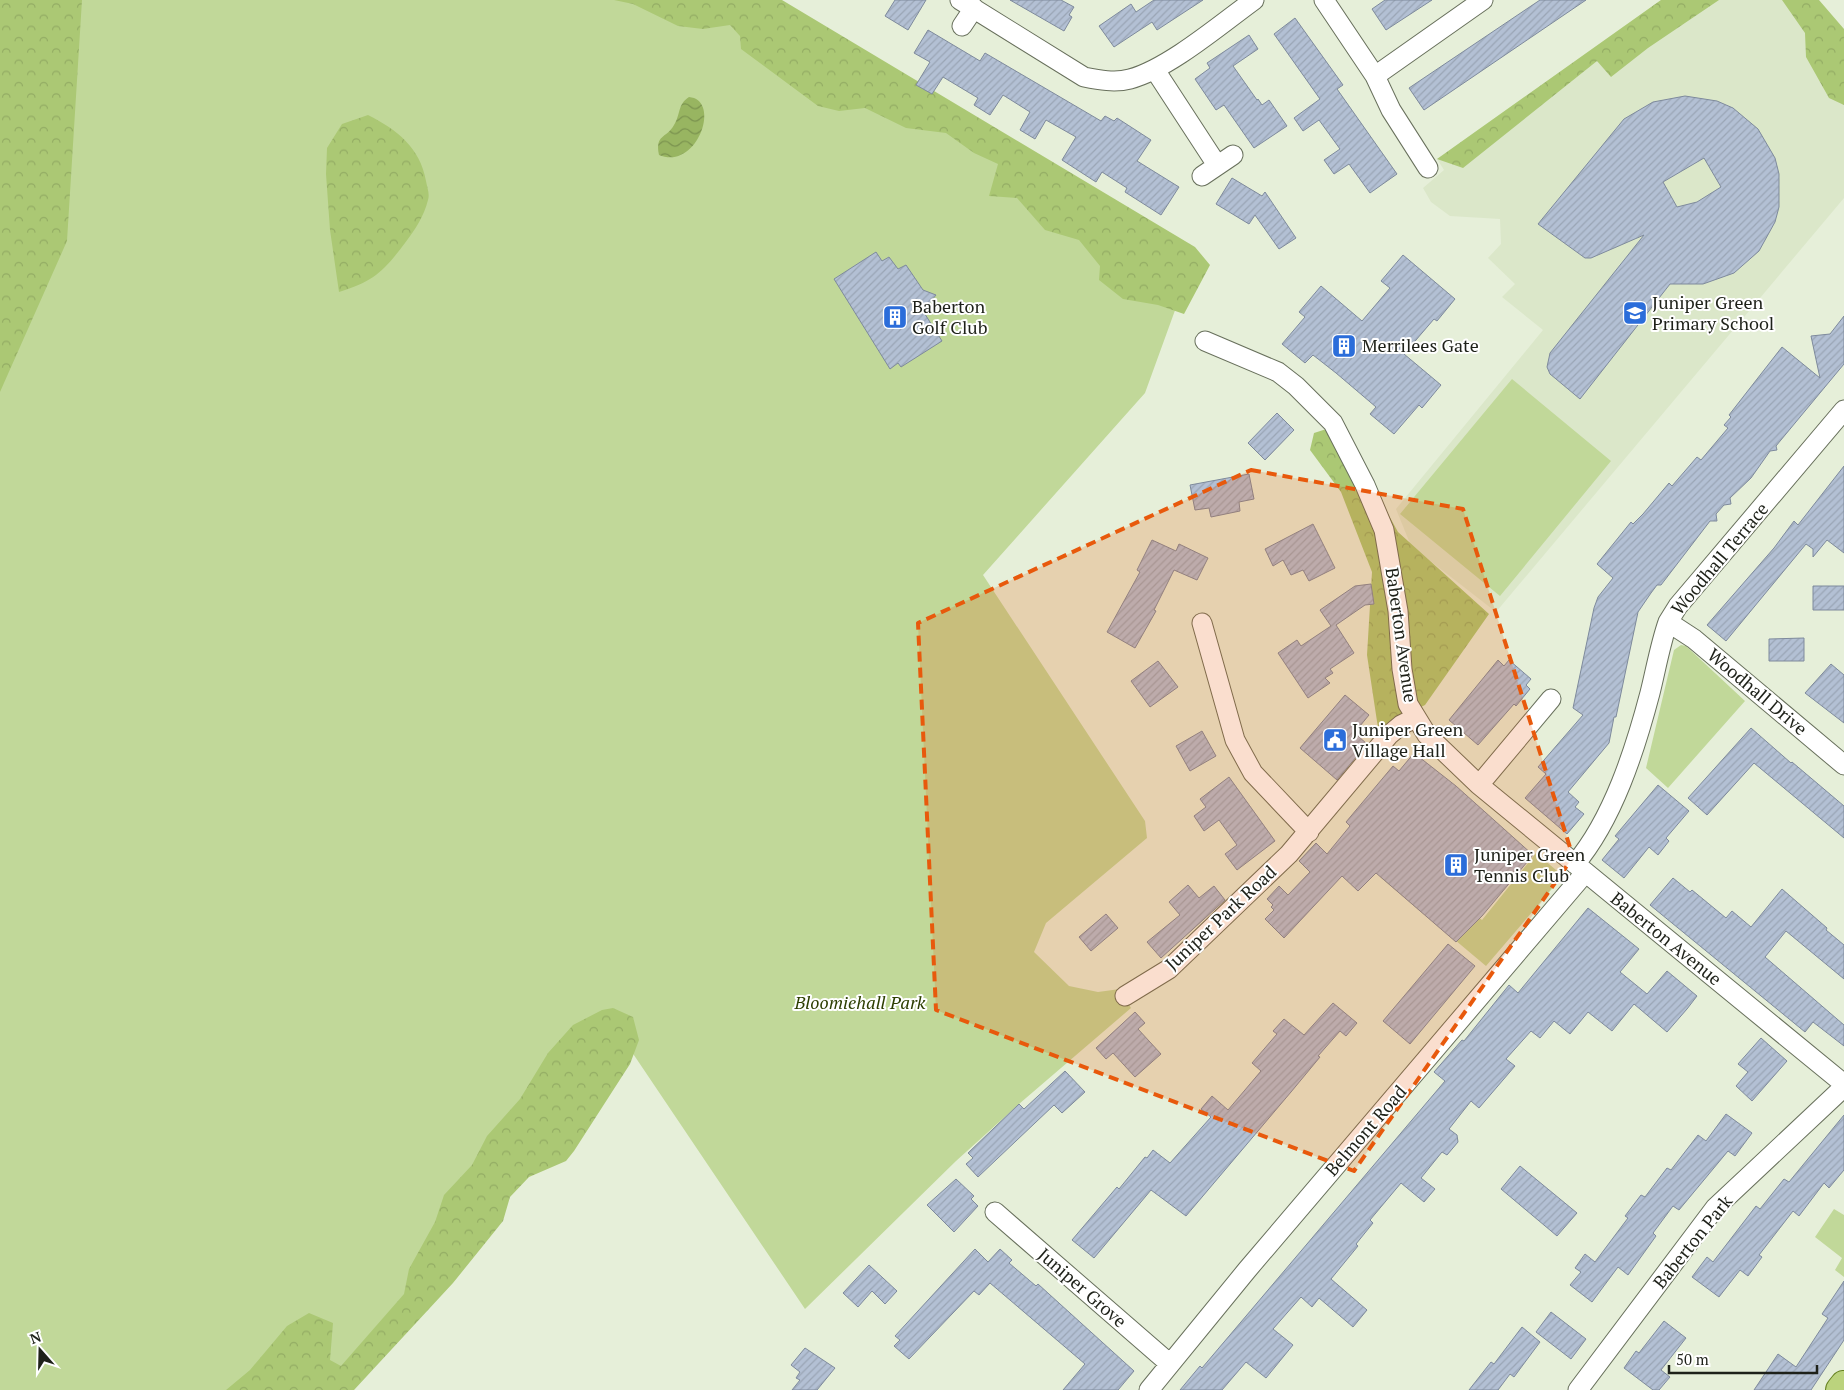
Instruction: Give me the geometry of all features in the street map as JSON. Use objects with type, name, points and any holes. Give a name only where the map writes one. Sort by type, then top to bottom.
[{"type":"main road","points":[[1840,1390],[1844,1385]]},
{"type":"street","points":[[962,26],[967,4],[1084,77],[1106,81],[1129,80],[1154,70],[1254,0]]},
{"type":"street","points":[[1324,0],[1375,76],[1391,110],[1428,168]]},
{"type":"street","points":[[1375,76],[1483,0]]},
{"type":"street","points":[[1154,70],[1217,165]]},
{"type":"street","points":[[1202,176],[1233,155]]},
{"type":"street","name":"Baberton Avenue","points":[[1205,341],[1278,372],[1296,386],[1334,423],[1366,485],[1384,530],[1398,611],[1402,669],[1408,704],[1427,735],[1479,785],[1844,1086]]},
{"type":"street","name":"Woodhall Terrace","points":[[1580,869],[1586,852],[1599,829],[1633,752],[1668,622],[1678,606],[1844,410]]},
{"type":"street","name":"Woodhall Drive","points":[[1668,622],[1694,639],[1844,765]]},
{"type":"street","points":[[1202,624],[1235,740],[1253,773],[1309,832]]},
{"type":"street","points":[[1479,785],[1551,699]]},
{"type":"street","name":"Juniper Park Road","points":[[1125,996],[1169,969],[1289,854],[1389,735],[1401,725],[1415,718]]},
{"type":"street","name":"Belmont Road","points":[[1149,1390],[1519,949],[1580,869]]},
{"type":"street","name":"Baberton Park","points":[[1578,1390],[1715,1208],[1844,1086]]},
{"type":"street","name":"Juniper Grove","points":[[995,1212],[1170,1364]]},
{"type":"highlighted area","points":[[1251,470],[1463,509],[1573,857],[1354,1171],[936,1010],[918,623]]},
{"type":"shaded area","name":"Juniper Green Primary School","points":[[1661,0],[1809,0],[1844,48],[1844,198],[1496,612],[1411,546],[1396,509],[1543,330],[1502,297],[1515,284],[1488,258],[1501,244],[1500,219],[1450,216],[1431,202],[1423,188],[1444,170],[1437,159]]},
{"type":"green space","name":"Bloomiehall Park","points":[[0,0],[757,0],[1194,258],[1145,393],[983,575],[1145,821],[1147,838],[1046,923],[1034,952],[1069,986],[1098,992],[1120,989],[1131,1008],[956,1161],[805,1309],[609,1018],[347,1390],[0,1390]]},
{"type":"green space","points":[[0,0],[82,0],[67,241],[0,392]]},
{"type":"green space","points":[[614,0],[782,0],[1195,247],[1210,265],[1184,314],[1158,305],[1123,299],[1099,280],[1100,266],[1079,240],[1045,230],[1017,198],[989,196],[998,164],[974,153],[946,133],[906,128],[865,108],[839,111],[818,106],[741,49],[740,36],[730,25],[703,29],[678,26],[633,4]]},
{"type":"green space","points":[[1661,0],[1719,0],[1648,48],[1611,77],[1597,61],[1463,168],[1437,159]]},
{"type":"green space","points":[[1782,0],[1819,0],[1844,29],[1844,105],[1829,98],[1806,57],[1805,33]]},
{"type":"green space","points":[[368,115],[398,134],[413,149],[423,169],[429,198],[416,228],[384,268],[361,284],[339,292],[330,230],[326,174],[327,148],[342,124]]},
{"type":"green space","points":[[1512,379],[1611,461],[1500,596],[1400,514]]},
{"type":"green space","points":[[1339,425],[1398,532],[1489,614],[1425,705],[1378,728],[1367,655],[1372,572],[1341,492],[1310,450],[1314,433]]},
{"type":"green space","points":[[1681,645],[1686,646],[1745,701],[1668,788],[1646,768],[1674,650]]},
{"type":"green space","points":[[1400,853],[1482,920],[1536,853],[1563,876],[1486,966],[1380,877]]},
{"type":"green space","points":[[613,1008],[633,1017],[639,1040],[630,1064],[574,1151],[566,1161],[529,1177],[510,1197],[503,1221],[453,1283],[354,1390],[226,1390],[250,1370],[287,1326],[309,1313],[333,1323],[330,1360],[341,1366],[404,1294],[409,1269],[435,1222],[444,1195],[472,1165],[487,1136],[520,1099],[548,1053],[573,1025],[602,1010]]},
{"type":"green space","points":[[1834,1209],[1844,1215],[1844,1277],[1835,1270],[1842,1258],[1815,1237]]},
{"type":"water","points":[[689,97],[699,101],[704,110],[701,133],[694,144],[684,153],[673,157],[659,155],[660,140],[674,125],[681,106]]},
{"type":"building","points":[[895,0],[926,0],[908,30],[885,16]]},
{"type":"building","points":[[1010,0],[1061,0],[1074,7],[1069,15],[1072,17],[1064,31]]},
{"type":"building","points":[[1154,0],[1203,0],[1157,30],[1152,22],[1114,47],[1099,26],[1131,4],[1136,12]]},
{"type":"building","points":[[1385,0],[1432,0],[1386,30],[1372,9]]},
{"type":"building","points":[[1540,0],[1586,0],[1424,110],[1409,88]]},
{"type":"building","points":[[1295,18],[1343,85],[1337,89],[1397,174],[1370,193],[1349,164],[1334,174],[1324,160],[1340,149],[1319,120],[1303,131],[1294,118],[1320,99],[1274,34]]},
{"type":"building","points":[[928,30],[980,61],[985,53],[1101,121],[1105,116],[1114,121],[1117,118],[1151,140],[1137,161],[1179,187],[1161,215],[1125,192],[1127,188],[1102,172],[1096,182],[1062,160],[1076,137],[1046,120],[1035,139],[1020,130],[1030,112],[1003,95],[990,115],[974,105],[978,98],[943,77],[932,94],[916,85],[930,62],[914,53]]},
{"type":"building","points":[[1249,35],[1258,49],[1233,66],[1257,100],[1262,105],[1269,100],[1287,126],[1254,148],[1224,105],[1216,110],[1195,79],[1210,68],[1207,63]]},
{"type":"building","points":[[1685,96],[1717,101],[1733,108],[1758,129],[1775,158],[1779,174],[1779,207],[1775,222],[1759,251],[1734,273],[1703,284],[1670,284],[1580,399],[1550,374],[1547,367],[1550,353],[1644,235],[1591,258],[1585,258],[1538,224],[1624,119],[1653,102]],"holes":[[[1704,158],[1721,187],[1697,202],[1677,207],[1663,182]]]},
{"type":"building","points":[[1232,178],[1262,196],[1265,192],[1296,238],[1279,249],[1255,215],[1249,224],[1216,204]]},
{"type":"building","name":"Baberton Golf Club","points":[[876,252],[882,261],[889,257],[898,269],[906,265],[923,290],[936,295],[923,311],[942,341],[901,367],[898,363],[890,369],[834,279]]},
{"type":"building","name":"Merrilees Gate","points":[[1403,255],[1455,299],[1437,321],[1434,319],[1404,354],[1441,385],[1422,408],[1419,405],[1394,434],[1370,414],[1376,407],[1336,373],[1313,355],[1305,363],[1282,344],[1305,317],[1299,312],[1321,286],[1362,321],[1390,288],[1381,281]]},
{"type":"building","points":[[1844,316],[1844,364],[1776,446],[1777,450],[1770,451],[1751,478],[1730,498],[1731,504],[1724,505],[1716,514],[1717,521],[1710,521],[1661,585],[1657,585],[1638,612],[1609,743],[1568,792],[1579,802],[1575,807],[1584,814],[1567,834],[1525,798],[1546,774],[1538,767],[1583,715],[1573,708],[1594,608],[1598,597],[1613,578],[1597,564],[1631,522],[1633,524],[1643,514],[1669,483],[1672,486],[1697,457],[1701,460],[1728,428],[1724,425],[1731,417],[1729,415],[1782,347],[1820,378],[1811,336],[1830,334]]},
{"type":"building","points":[[1277,413],[1294,430],[1265,460],[1248,443]]},
{"type":"building","points":[[1844,466],[1844,553],[1827,540],[1813,557],[1813,549],[1806,544],[1726,641],[1707,625],[1774,548],[1794,521],[1798,525]]},
{"type":"building","points":[[1249,474],[1254,499],[1239,502],[1240,511],[1211,517],[1209,508],[1195,510],[1190,485]]},
{"type":"building","points":[[1313,524],[1335,568],[1309,581],[1303,570],[1291,575],[1283,560],[1273,566],[1265,549]]},
{"type":"building","points":[[1152,540],[1176,551],[1179,544],[1208,558],[1197,580],[1174,570],[1154,610],[1156,611],[1135,648],[1107,632],[1140,572],[1137,570]]},
{"type":"building","points":[[1371,584],[1374,604],[1365,605],[1336,625],[1354,653],[1330,669],[1333,673],[1325,678],[1330,683],[1308,698],[1278,653],[1297,640],[1301,646],[1331,626],[1320,610],[1355,586]]},
{"type":"building","points":[[1813,586],[1844,586],[1844,610],[1813,610]]},
{"type":"building","points":[[1804,638],[1804,661],[1769,661],[1769,639]]},
{"type":"building","points":[[1498,660],[1504,666],[1509,660],[1531,679],[1526,685],[1530,689],[1516,706],[1514,704],[1478,745],[1449,720]]},
{"type":"building","points":[[1158,661],[1178,687],[1150,707],[1131,681]]},
{"type":"building","points":[[1831,664],[1844,675],[1844,723],[1805,693]]},
{"type":"building","name":"Juniper Green Village Hall","points":[[1345,695],[1369,715],[1360,726],[1364,729],[1358,736],[1367,744],[1337,780],[1300,748]]},
{"type":"building","points":[[1751,728],[1844,806],[1844,838],[1754,763],[1707,815],[1688,798]]},
{"type":"building","points":[[1202,731],[1216,756],[1190,771],[1176,746]]},
{"type":"building","points":[[1414,753],[1456,786],[1533,855],[1482,916],[1456,942],[1376,873],[1358,891],[1342,876],[1284,938],[1265,919],[1274,910],[1271,907],[1273,905],[1267,899],[1279,886],[1288,895],[1310,872],[1299,861],[1316,843],[1327,854],[1350,826],[1346,822],[1393,766],[1399,771]]},
{"type":"building","points":[[1229,777],[1275,841],[1237,870],[1225,854],[1237,845],[1219,820],[1204,831],[1194,816],[1206,807],[1200,799]]},
{"type":"building","points":[[1658,785],[1689,811],[1666,838],[1669,841],[1658,855],[1649,847],[1624,878],[1602,860],[1619,839],[1615,836]]},
{"type":"building","points":[[1673,878],[1690,892],[1692,890],[1726,918],[1732,911],[1751,927],[1782,889],[1827,928],[1826,930],[1844,945],[1844,979],[1786,931],[1765,957],[1844,1025],[1844,1046],[1813,1022],[1805,1032],[1650,905]]},
{"type":"building","points":[[1188,885],[1199,898],[1214,886],[1225,900],[1161,958],[1147,942],[1180,915],[1169,902]]},
{"type":"building","points":[[1588,908],[1639,949],[1620,972],[1647,994],[1667,971],[1697,996],[1687,1009],[1667,1032],[1634,1004],[1612,1031],[1588,1012],[1570,1034],[1554,1021],[1540,1038],[1531,1031],[1506,1059],[1515,1066],[1479,1108],[1471,1101],[1449,1129],[1457,1135],[1458,1142],[1447,1155],[1442,1152],[1421,1178],[1435,1189],[1424,1202],[1401,1183],[1370,1220],[1373,1223],[1356,1244],[1358,1246],[1331,1279],[1367,1310],[1353,1327],[1319,1298],[1312,1307],[1301,1297],[1273,1329],[1293,1345],[1266,1378],[1246,1362],[1222,1390],[1180,1390],[1200,1366],[1202,1368],[1445,1081],[1434,1072],[1462,1040],[1464,1041],[1509,985],[1518,993]]},
{"type":"building","points":[[1106,914],[1118,928],[1091,951],[1079,937]]},
{"type":"building","points":[[1448,944],[1475,966],[1410,1044],[1383,1021]]},
{"type":"building","points":[[1333,1003],[1357,1023],[1346,1036],[1340,1031],[1186,1216],[1151,1190],[1094,1258],[1072,1240],[1117,1187],[1119,1189],[1153,1150],[1170,1163],[1211,1117],[1201,1109],[1212,1096],[1228,1110],[1261,1071],[1252,1063],[1277,1034],[1273,1031],[1284,1019],[1304,1035]]},
{"type":"building","points":[[1135,1012],[1145,1023],[1138,1029],[1161,1054],[1135,1077],[1113,1053],[1106,1059],[1096,1048]]},
{"type":"building","points":[[1761,1038],[1787,1061],[1752,1101],[1736,1086],[1748,1072],[1738,1064]]},
{"type":"building","points":[[1065,1071],[1085,1092],[1062,1113],[1054,1105],[978,1177],[966,1164],[973,1158],[968,1153],[1019,1104],[1024,1109]]},
{"type":"building","points":[[1726,1114],[1752,1133],[1735,1156],[1728,1151],[1679,1210],[1673,1206],[1653,1233],[1656,1236],[1628,1275],[1618,1267],[1592,1302],[1570,1285],[1581,1272],[1575,1268],[1585,1254],[1595,1262],[1628,1218],[1625,1216],[1641,1195],[1645,1197],[1667,1168],[1671,1170],[1698,1135],[1706,1141]]},
{"type":"building","points":[[1844,1115],[1844,1170],[1829,1188],[1824,1183],[1799,1216],[1793,1211],[1759,1255],[1762,1257],[1748,1276],[1740,1270],[1719,1297],[1692,1277],[1707,1257],[1713,1262],[1756,1206],[1760,1209],[1784,1179],[1789,1182]]},
{"type":"building","points":[[1520,1166],[1577,1213],[1557,1236],[1501,1189]]},
{"type":"building","points":[[956,1179],[974,1196],[971,1199],[978,1206],[954,1232],[927,1205]]},
{"type":"building","points":[[975,1249],[988,1262],[1000,1249],[1012,1260],[1009,1263],[1036,1286],[1038,1284],[1134,1371],[1118,1390],[1063,1390],[1085,1364],[990,1283],[979,1295],[974,1291],[909,1359],[894,1346],[900,1340],[895,1336]]},
{"type":"building","points":[[869,1265],[897,1291],[885,1304],[872,1291],[858,1307],[843,1293]]},
{"type":"building","points":[[1844,1281],[1844,1340],[1811,1390],[1754,1390],[1778,1354],[1796,1367],[1828,1318],[1822,1314]]},
{"type":"building","points":[[1551,1312],[1586,1339],[1571,1359],[1536,1332]]},
{"type":"building","points":[[1664,1321],[1686,1338],[1661,1370],[1670,1377],[1659,1390],[1653,1390],[1624,1368],[1636,1351],[1639,1353]]},
{"type":"building","points":[[1522,1327],[1540,1342],[1514,1377],[1510,1374],[1498,1390],[1469,1390],[1491,1362],[1494,1364]]},
{"type":"building","points":[[805,1348],[835,1368],[817,1390],[792,1390],[800,1380],[796,1378],[800,1372],[791,1365]]},
{"type":"place","name":"Juniper Green Primary School","points":[[1635,313]]},
{"type":"place","name":"Baberton Golf Club","points":[[895,317]]},
{"type":"place","name":"Merrilees Gate","points":[[1344,346]]},
{"type":"place","name":"Juniper Green Village Hall","points":[[1335,740]]},
{"type":"place","name":"Juniper Green Tennis Club","points":[[1456,865]]}]
